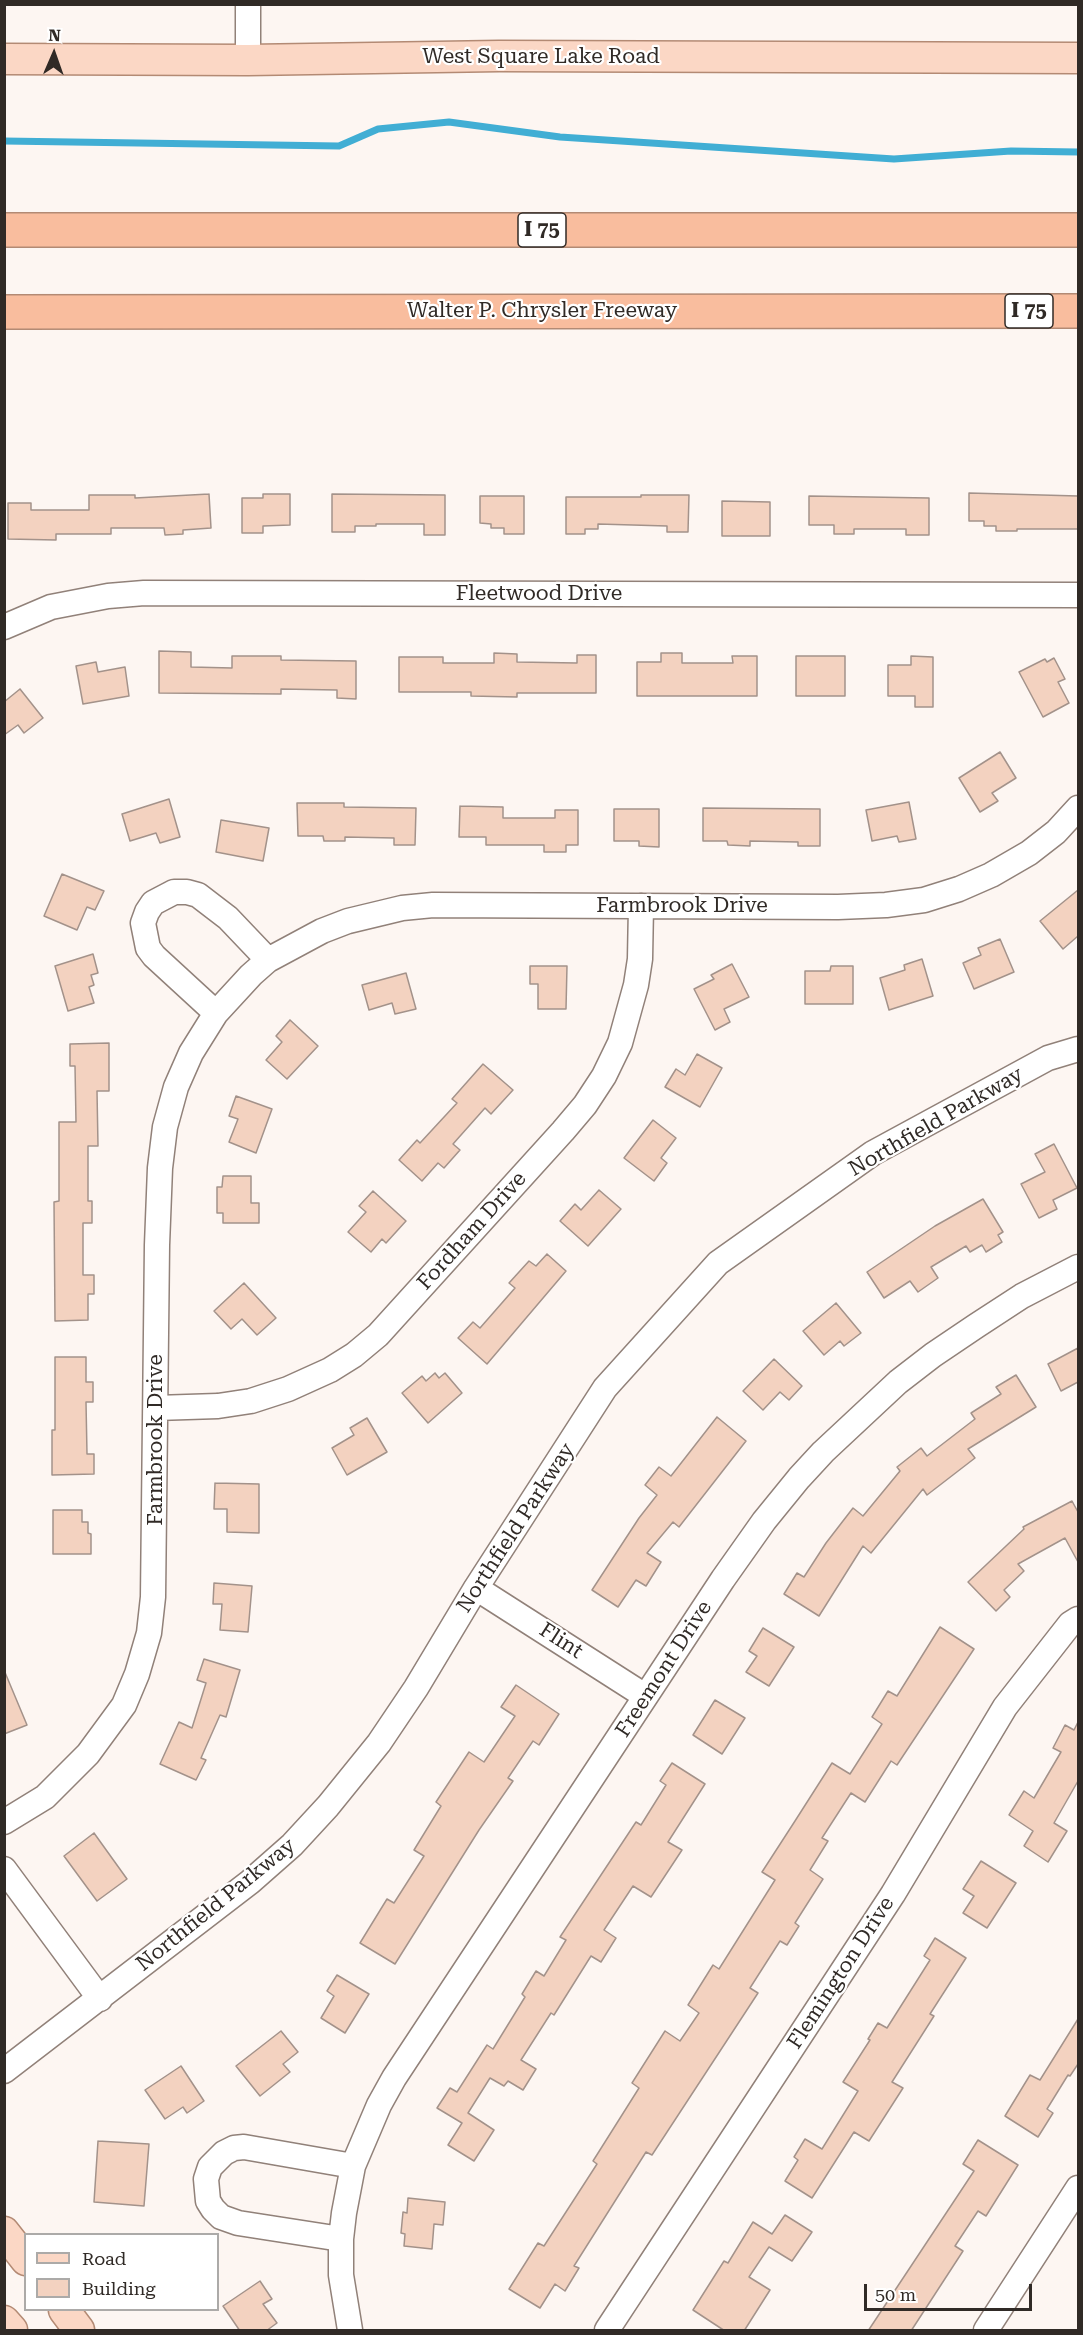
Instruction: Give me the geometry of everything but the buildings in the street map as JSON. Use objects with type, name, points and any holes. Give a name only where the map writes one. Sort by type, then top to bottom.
[{"type":"highway","name":"I 75","points":[[4,230],[1078,230]]},
{"type":"highway","name":"Walter P. Chrysler Freeway","points":[[4,312],[1078,311]]},
{"type":"main road","name":"West Square Lake Road","points":[[4,59],[248,60],[499,56],[1078,58]]},
{"type":"main road","points":[[4,2232],[24,2257]]},
{"type":"main road","points":[[65,2311],[79,2331]]},
{"type":"main road","points":[[4,2321],[12,2331]]},
{"type":"street","points":[[248,4],[248,60]]},
{"type":"street","name":"Fleetwood Drive","points":[[4,627],[51,607],[108,596],[144,593],[1078,595]]},
{"type":"street","name":"Farmbrook Drive","points":[[4,1822],[45,1797],[88,1754],[124,1705],[137,1674],[148,1633],[153,1597],[158,1234],[160,1168],[165,1126],[176,1087],[190,1053],[233,992],[268,960],[321,931],[348,921],[402,908],[433,905],[838,907],[886,905],[924,900],[959,889],[1000,870],[1029,853],[1056,832],[1078,808]]},
{"type":"street","points":[[216,1013],[169,971],[148,948],[143,923],[153,903],[174,892],[198,895],[228,918],[268,960]]},
{"type":"street","name":"Fordham Drive","points":[[156,1408],[251,1401],[288,1389],[330,1370],[354,1355],[378,1335],[563,1131],[585,1105],[604,1076],[620,1043],[636,985],[640,959],[641,906]]},
{"type":"street","name":"Northfield Parkway","points":[[4,2071],[250,1882],[291,1845],[328,1806],[385,1734],[416,1688],[476,1588],[605,1388],[718,1263],[873,1154],[1047,1058],[1078,1049]]},
{"type":"street","name":"Freemont Drive","points":[[350,2331],[341,2275],[341,2239],[353,2166],[394,2078],[579,1800],[645,1696],[764,1521],[823,1452],[898,1382],[933,1355],[1022,1296],[1078,1267]]},
{"type":"street","name":"Flint","points":[[476,1588],[645,1696]]},
{"type":"street","name":"Flemington Drive","points":[[607,2331],[893,1894],[1005,1707],[1070,1624],[1078,1618]]},
{"type":"street","points":[[4,1869],[100,1999]]},
{"type":"street","points":[[341,2239],[238,2223],[221,2217],[208,2201],[205,2193],[206,2179],[210,2167],[224,2153],[234,2148],[244,2147],[353,2166]]},
{"type":"street","points":[[986,2331],[1078,2188]]},
{"type":"waterway","points":[[4,141],[339,146],[378,129],[449,122],[560,137],[894,159],[1011,151],[1078,152]]}]
